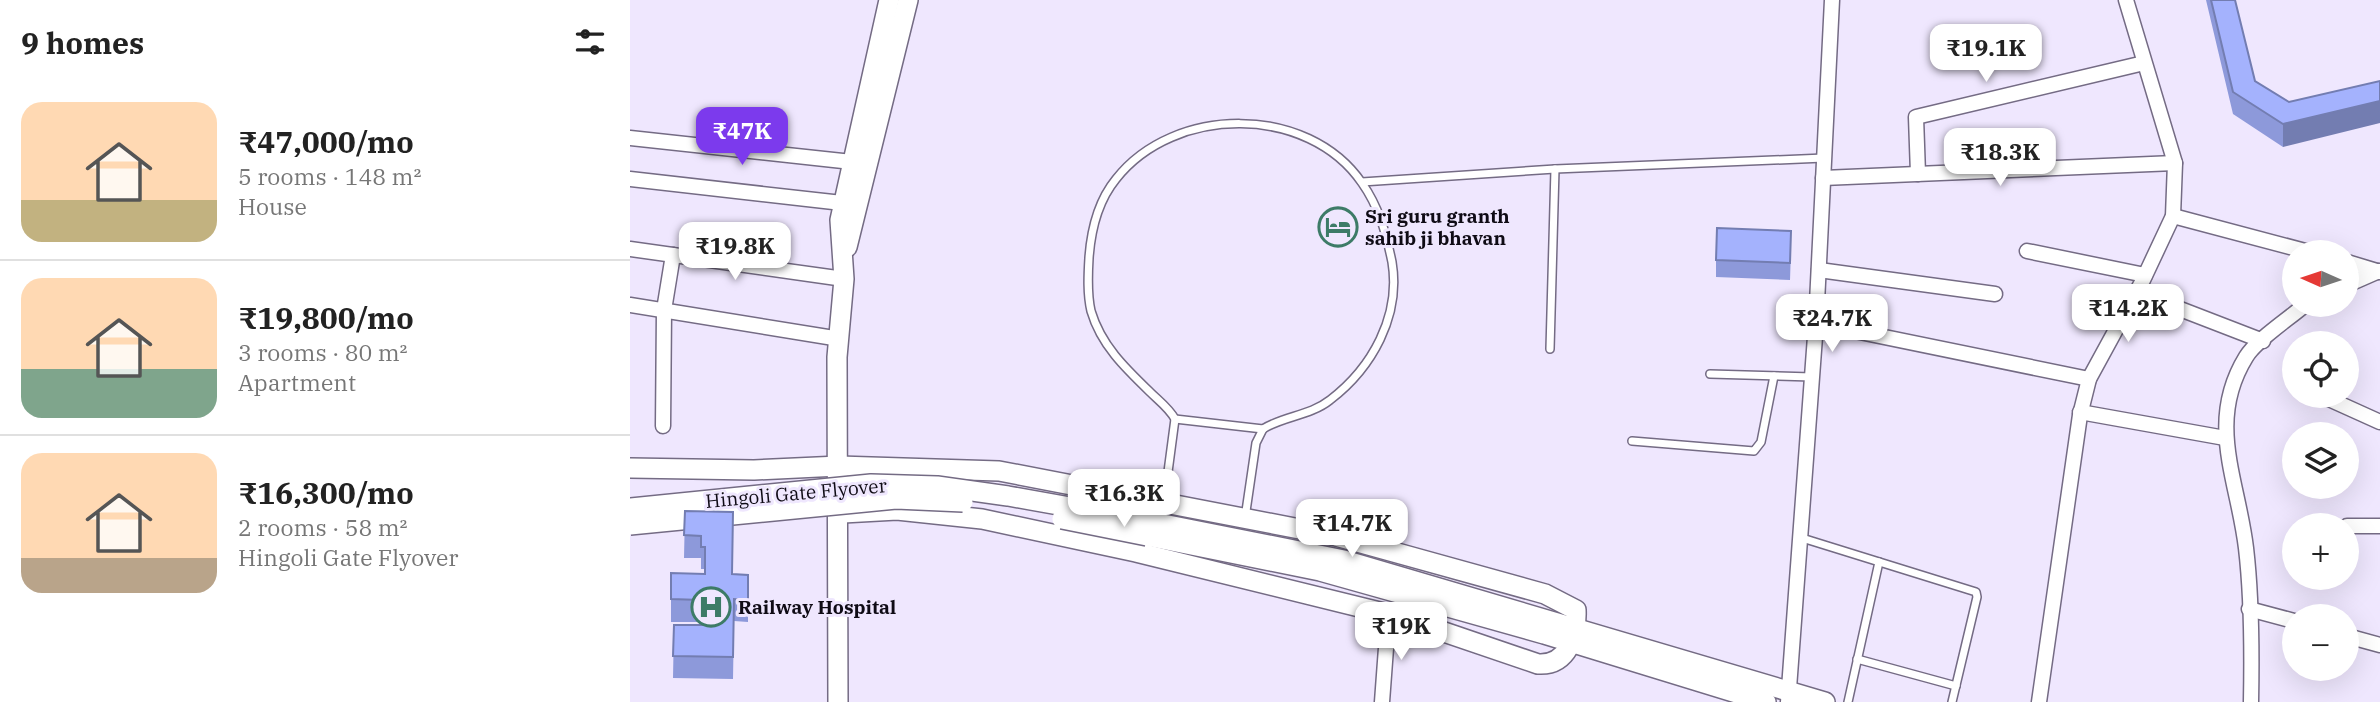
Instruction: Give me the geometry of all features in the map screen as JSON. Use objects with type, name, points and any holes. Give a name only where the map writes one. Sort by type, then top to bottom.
[{"type":"main road","points":[[838,702],[837,357],[844,279],[840,220],[889,0]]},
{"type":"main road","points":[[844,255],[855,222],[908,0]]},
{"type":"main road","points":[[630,468],[754,470],[839,466],[999,471],[1346,538],[1545,594],[1576,610],[1574,635],[1555,663],[1538,664],[1400,617],[1136,552],[982,519],[897,510],[839,513]]},
{"type":"main road","name":"Hingoli Gate Flyover","points":[[630,508],[871,484],[937,486],[1008,496],[1147,529]]},
{"type":"main road","name":"Hingoli Gate Flyover","points":[[630,525],[919,499],[1008,508],[1333,558],[1574,635]]},
{"type":"main road","points":[[1574,635],[1790,697],[1825,702]]},
{"type":"main road","points":[[1574,635],[1766,702]]},
{"type":"street","points":[[1790,697],[1816,323],[1832,0]]},
{"type":"street","points":[[2039,702],[2080,412],[2088,379],[2145,275],[2173,216],[2175,163],[2126,0]]},
{"type":"street","points":[[1917,174],[1916,117],[2144,63]]},
{"type":"street","points":[[630,138],[852,162]]},
{"type":"street","points":[[1823,178],[2175,163]]},
{"type":"street","points":[[630,179],[842,202]]},
{"type":"street","points":[[2173,216],[2282,245]]},
{"type":"street","points":[[630,249],[844,279]]},
{"type":"street","points":[[2026,251],[2145,275]]},
{"type":"street","points":[[663,426],[664,310],[673,255]]},
{"type":"street","points":[[2359,265],[2380,271]]},
{"type":"street","points":[[1819,270],[1995,294]]},
{"type":"street","points":[[2359,280],[2380,271]]},
{"type":"street","points":[[2136,292],[2263,341]]},
{"type":"street","points":[[630,305],[840,339]]},
{"type":"street","points":[[2251,702],[2246,547],[2225,438],[2226,405],[2247,355],[2291,317]]},
{"type":"street","points":[[1816,323],[2088,379]]},
{"type":"street","points":[[2349,408],[2380,422]]},
{"type":"street","points":[[2080,412],[2225,438]]},
{"type":"street","points":[[2359,526],[2380,526]]},
{"type":"street","points":[[2249,609],[2282,618]]},
{"type":"street","points":[[1382,702],[1384,656],[1400,617]]},
{"type":"street","points":[[2359,639],[2380,645]]},
{"type":"lane","points":[[1245,123],[1282,128],[1314,141],[1343,161],[1362,182],[1380,214],[1391,257],[1394,294],[1388,322],[1357,377],[1328,402],[1263,429],[1175,419],[1121,364],[1103,340],[1091,310],[1088,281],[1094,224],[1102,201],[1116,178],[1158,144],[1185,132],[1213,125],[1245,123]]},
{"type":"lane","points":[[1362,182],[1555,169],[1824,159]]},
{"type":"lane","points":[[1550,349],[1555,169]]},
{"type":"lane","points":[[1710,374],[1812,377]]},
{"type":"lane","points":[[1632,441],[1754,451],[1761,442],[1774,376]]},
{"type":"lane","points":[[1164,503],[1175,419]]},
{"type":"lane","points":[[1245,518],[1256,443],[1263,429]]},
{"type":"lane","points":[[1801,538],[1976,592],[1978,597],[1952,702]]},
{"type":"lane","points":[[1848,702],[1879,562]]},
{"type":"lane","points":[[1857,659],[1956,686]]},
{"type":"building","points":[[2211,0],[2235,0],[2255,81],[2289,102],[2380,81],[2380,101],[2283,124],[2233,92]]},
{"type":"building","points":[[1717,228],[1791,231],[1790,263],[1716,260]]},
{"type":"building","points":[[685,511],[733,512],[732,574],[748,575],[748,600],[734,599],[733,657],[673,656],[674,625],[707,625],[707,611],[700,611],[700,600],[671,599],[671,573],[705,574],[705,547],[701,547],[701,536],[684,535]]},
{"type":"place","name":"Sri guru granth sahib ji bhavan","points":[[1338,227]]},
{"type":"place","name":"Railway Hospital","points":[[711,607]]}]
